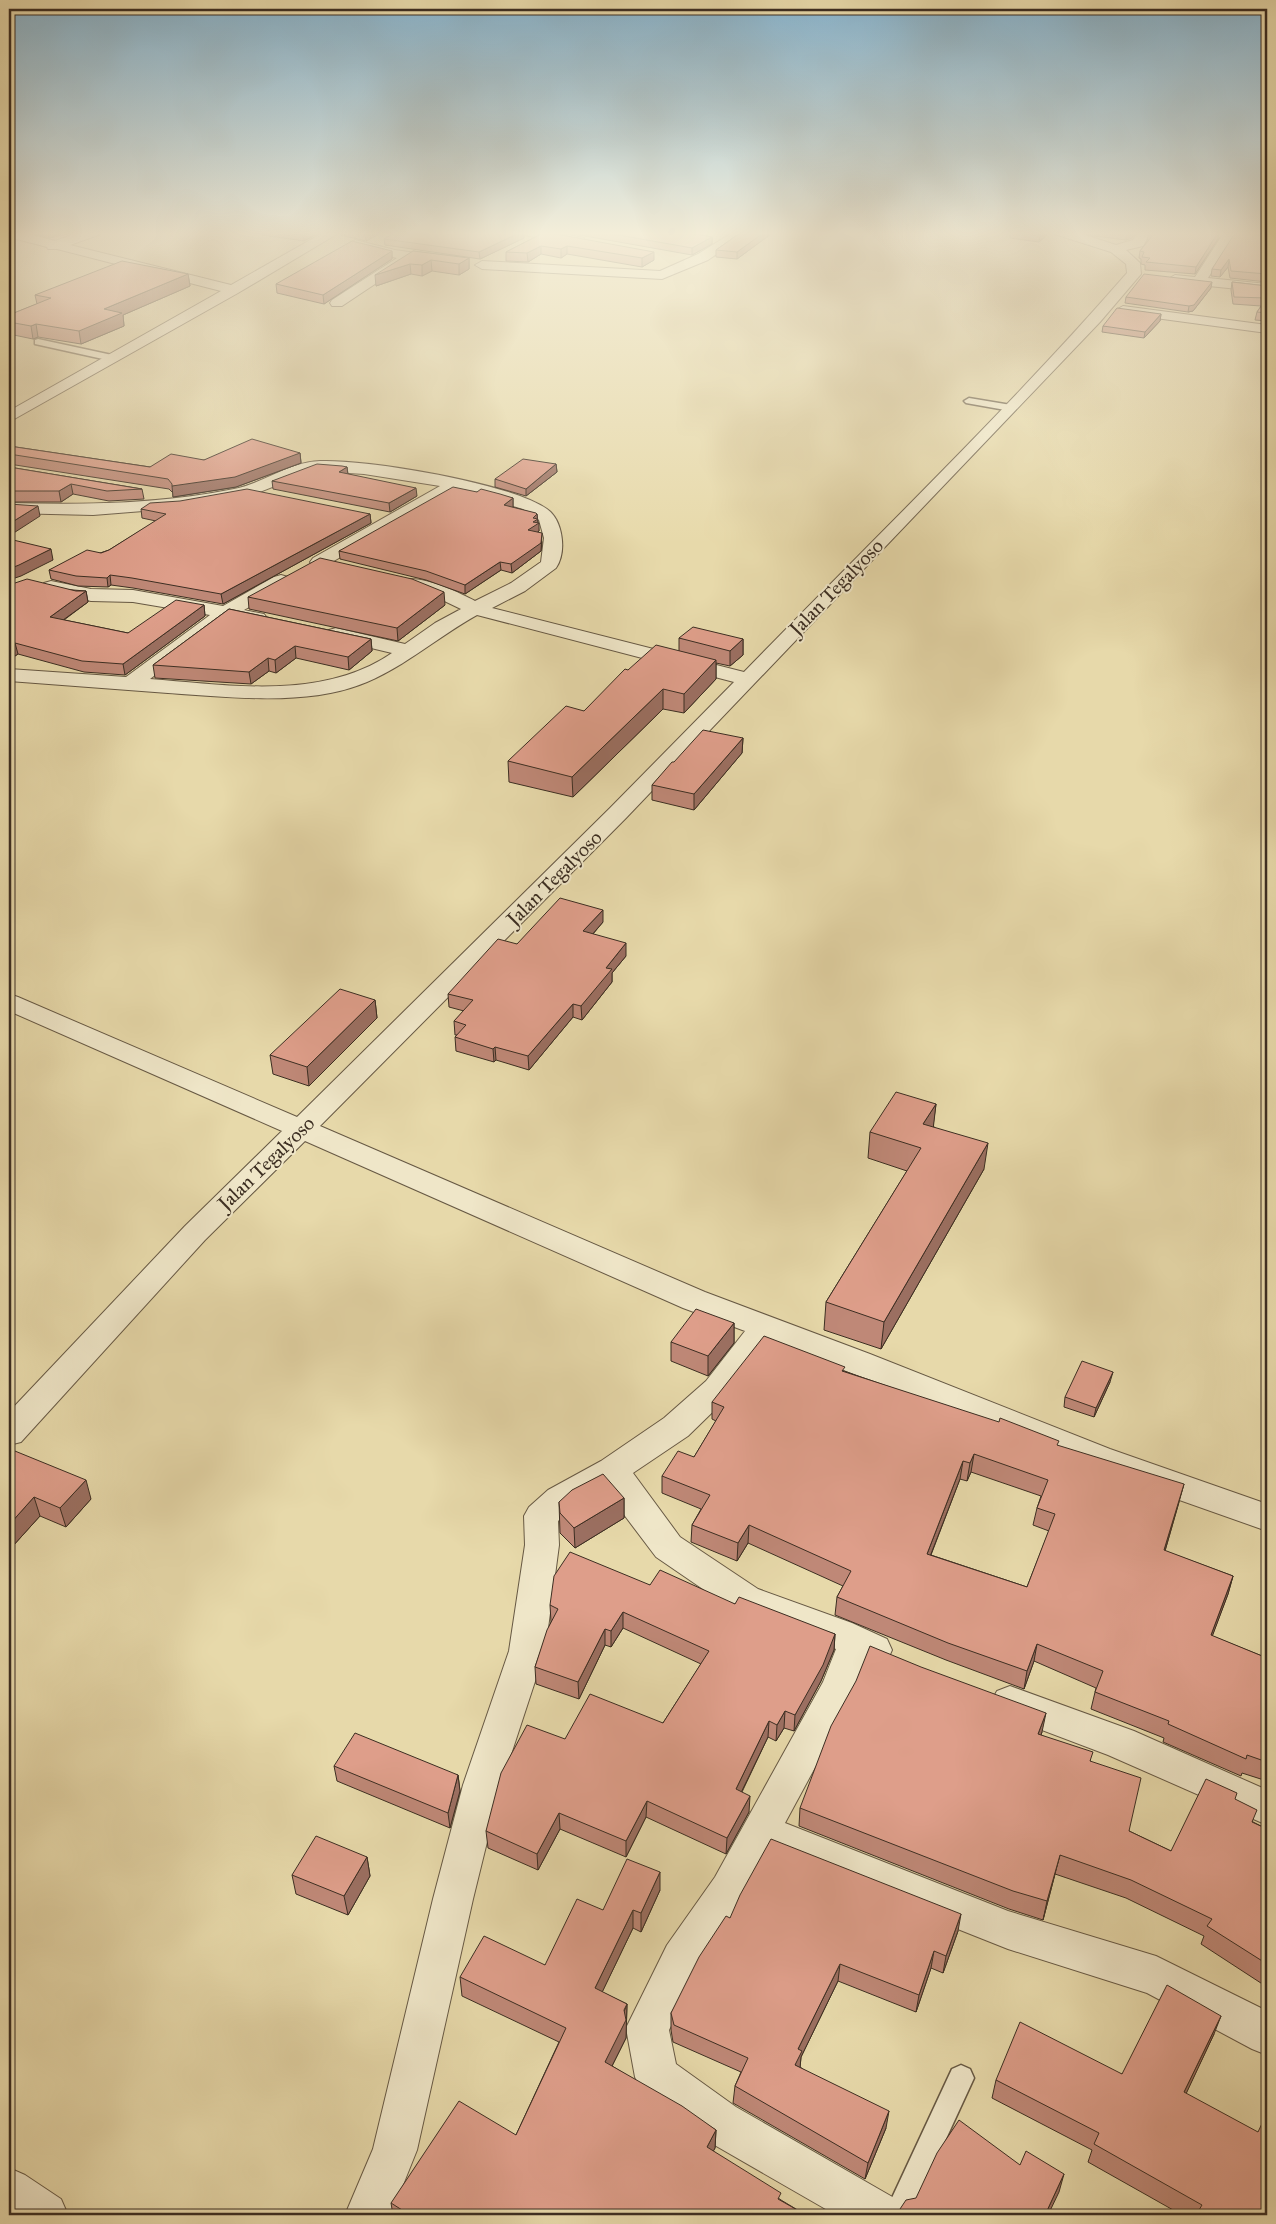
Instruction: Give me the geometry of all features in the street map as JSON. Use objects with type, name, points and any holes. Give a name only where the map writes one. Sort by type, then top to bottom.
[{"type":"street","points":[[9,417],[153,335]]},
{"type":"street","name":"Jalan Tegalyoso","points":[[9,1433],[196,1233],[618,812],[1011,408],[1080,335]]},
{"type":"street","points":[[9,508],[48,510],[106,508],[191,501],[246,491],[290,474],[318,466],[352,467],[455,485],[512,499],[542,513],[550,525],[553,545],[550,564],[518,587],[442,627],[410,651],[359,678],[325,687],[258,693],[9,675]]},
{"type":"street","points":[[129,685],[226,612],[455,485]]},
{"type":"street","points":[[137,490],[191,501]]},
{"type":"street","points":[[246,491],[276,497]]},
{"type":"street","points":[[363,514],[392,520]]},
{"type":"street","points":[[55,568],[33,580],[78,594],[133,596],[271,620]]},
{"type":"street","points":[[307,568],[346,569]]},
{"type":"street","points":[[391,580],[428,588],[459,599],[476,609],[747,679]]},
{"type":"street","points":[[319,630],[410,651]]},
{"type":"street","points":[[9,1002],[694,1300],[859,1362],[1098,1458],[1267,1518]]},
{"type":"street","points":[[368,2215],[395,2150],[453,1899],[482,1785],[527,1651],[542,1545],[542,1516],[560,1499],[613,1470],[676,1428],[718,1389],[764,1327]]},
{"type":"street","points":[[613,1470],[634,1503],[668,1548],[745,1599],[839,1634],[856,1643],[907,1663]]},
{"type":"street","points":[[856,1643],[839,1688],[805,1747],[729,1890],[682,1959],[647,2028],[657,2077],[720,2123],[884,2215]]},
{"type":"street","points":[[984,1692],[1121,1743],[1267,1808]]},
{"type":"street","points":[[760,1832],[1008,1930],[1156,1976],[1267,2034]]},
{"type":"street","points":[[9,2191],[45,2215]]},
{"type":"lane","points":[[38,342],[112,358]]},
{"type":"lane","points":[[970,400],[1011,408]]},
{"type":"lane","points":[[884,2215],[961,2078]]},
{"type":"building","points":[[252,439],[300,453],[235,477],[172,486],[168,479],[9,454],[9,446],[150,467],[171,454],[204,460]]},
{"type":"building","points":[[523,459],[556,464],[526,489],[495,479]]},
{"type":"building","points":[[317,464],[347,467],[339,472],[416,488],[389,503],[272,481]]},
{"type":"building","points":[[9,467],[142,489],[107,491],[71,484],[59,491],[9,491]]},
{"type":"building","points":[[453,487],[477,492],[481,489],[513,498],[504,505],[537,514],[533,518],[538,519],[533,522],[539,523],[528,530],[542,533],[541,543],[511,564],[500,562],[465,585],[426,571],[339,551]]},
{"type":"building","points":[[247,489],[370,514],[221,594],[132,578],[110,575],[107,578],[76,576],[49,570],[87,550],[101,553],[109,550],[166,514],[141,509],[150,503],[180,501]]},
{"type":"building","points":[[9,504],[38,506],[9,524]]},
{"type":"building","points":[[9,539],[51,549],[9,569]]},
{"type":"building","points":[[320,558],[412,579],[444,592],[397,628],[248,597]]},
{"type":"building","points":[[27,579],[76,591],[86,591],[50,617],[128,633],[176,600],[204,605],[123,664],[82,661],[15,643],[9,647],[9,585]]},
{"type":"building","points":[[229,609],[371,639],[348,657],[295,646],[275,660],[268,658],[249,672],[153,665]]},
{"type":"building","points":[[693,627],[743,639],[730,651],[679,638]]},
{"type":"building","points":[[656,645],[716,660],[684,694],[663,689],[572,777],[508,761],[566,706],[584,711],[625,669],[628,670]]},
{"type":"building","points":[[703,730],[743,738],[694,794],[652,785],[672,762]]},
{"type":"building","points":[[560,898],[603,910],[583,931],[626,943],[606,968],[612,969],[581,1006],[573,1004],[528,1056],[495,1047],[493,1049],[455,1037],[466,1025],[454,1021],[473,1000],[448,994],[498,939],[517,944]]},
{"type":"building","points":[[340,989],[375,1000],[307,1067],[270,1055]]},
{"type":"building","points":[[896,1092],[936,1104],[923,1124],[988,1143],[884,1322],[826,1302],[921,1148],[870,1132]]},
{"type":"building","points":[[696,1309],[734,1323],[708,1356],[671,1342]]},
{"type":"building","points":[[764,1336],[845,1367],[842,1371],[999,1422],[1000,1418],[1059,1441],[1057,1445],[1184,1484],[1164,1550],[1233,1576],[1211,1635],[1267,1658],[1267,1762],[1247,1755],[1246,1759],[1168,1724],[1169,1721],[1095,1692],[1103,1671],[1037,1644],[1027,1671],[948,1643],[837,1597],[851,1571],[749,1525],[738,1543],[692,1525],[710,1495],[662,1476],[678,1451],[694,1457],[724,1407],[712,1402]],"holes":[[[974,1454],[1048,1480],[1037,1508],[1055,1514],[1027,1587],[927,1554],[963,1461],[970,1463]]]},
{"type":"building","points":[[1082,1361],[1113,1372],[1096,1408],[1065,1397]]},
{"type":"building","points":[[10,1449],[86,1480],[60,1508],[34,1497],[9,1525]]},
{"type":"building","points":[[603,1474],[624,1498],[574,1528],[560,1513],[559,1502],[572,1490]]},
{"type":"building","points":[[570,1552],[650,1585],[660,1570],[735,1604],[739,1597],[835,1634],[823,1665],[795,1715],[785,1711],[777,1725],[769,1721],[736,1789],[750,1796],[727,1838],[647,1801],[626,1841],[559,1813],[537,1854],[486,1831],[501,1773],[527,1725],[565,1739],[590,1694],[663,1723],[709,1651],[623,1612],[611,1631],[605,1629],[578,1682],[535,1667],[547,1630],[558,1609],[550,1605],[554,1576]]},
{"type":"building","points":[[870,1646],[1046,1713],[1038,1734],[1093,1752],[1090,1761],[1141,1778],[1129,1831],[1171,1851],[1206,1779],[1237,1793],[1235,1799],[1257,1810],[1252,1822],[1267,1829],[1267,1964],[1207,1926],[1212,1919],[1131,1880],[1060,1855],[1047,1901],[1013,1891],[800,1808],[831,1726],[856,1681]]},
{"type":"building","points":[[355,1733],[458,1775],[448,1813],[334,1766]]},
{"type":"building","points":[[316,1836],[367,1857],[344,1896],[292,1875]]},
{"type":"building","points":[[771,1839],[961,1914],[946,1956],[934,1951],[919,1995],[840,1964],[798,2049],[802,2051],[795,2065],[889,2111],[868,2163],[735,2086],[748,2058],[674,2025],[671,2013],[699,1957],[726,1916],[730,1918],[740,1895]]},
{"type":"building","points":[[627,1859],[660,1872],[641,1913],[633,1910],[595,1988],[627,2004],[624,2010],[626,2020],[605,2062],[682,2106],[716,2130],[707,2147],[781,2193],[778,2199],[806,2215],[410,2215],[391,2203],[459,2101],[516,2135],[566,2028],[460,1977],[484,1936],[545,1965],[577,1899],[603,1910]]},
{"type":"building","points":[[1167,1985],[1221,2016],[1184,2092],[1258,2132],[1267,2113],[1267,2215],[1196,2215],[1202,2205],[1094,2144],[1099,2133],[996,2080],[1020,2022],[1122,2074]]},
{"type":"building","points":[[959,2120],[1020,2165],[1026,2151],[1064,2174],[1045,2215],[896,2215],[906,2200],[916,2198],[937,2153]]}]
